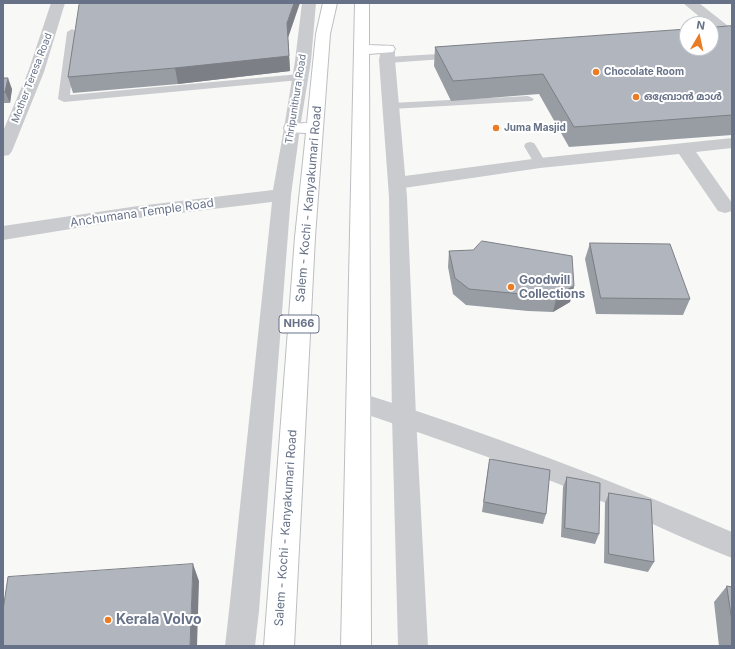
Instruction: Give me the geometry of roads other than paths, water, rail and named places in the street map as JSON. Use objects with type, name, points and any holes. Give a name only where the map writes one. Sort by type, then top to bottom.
[{"type":"highway","name":"Salem - Kochi - Kanyakumari Road","points":[[279,646],[305,237],[323,34],[330,3]]},
{"type":"highway","points":[[356,646],[362,3]]},
{"type":"highway","points":[[361,50],[387,55]]},
{"type":"highway","points":[[292,128],[314,128]]},
{"type":"street","name":"Mother Teresa Road","points":[[3,151],[36,72],[58,3]]},
{"type":"street","name":"Thripunithura Road","points":[[240,646],[282,195],[300,77],[309,3]]},
{"type":"street","points":[[690,3],[727,33]]},
{"type":"street","points":[[387,55],[397,183],[413,646]]},
{"type":"street","points":[[397,183],[540,164],[732,143]]},
{"type":"street","points":[[684,148],[724,207]]},
{"type":"street","name":"Anchumana Temple Road","points":[[3,233],[138,212],[282,195]]},
{"type":"street","points":[[358,402],[561,472],[732,545]]},
{"type":"lane","points":[[72,32],[64,99],[300,77]]},
{"type":"lane","points":[[387,55],[465,55]]},
{"type":"lane","points":[[392,106],[528,99]]},
{"type":"lane","points":[[530,146],[540,164]]},
{"type":"place","name":"Chocolate Room","points":[[596,72]]},
{"type":"place","name":"ഒബ്രോൻ മാൾ","points":[[636,97]]},
{"type":"place","name":"Juma Masjid","points":[[496,128]]},
{"type":"place","name":"Goodwill Collections","points":[[511,287]]},
{"type":"place","name":"Kerala Volvo","points":[[108,620]]}]
